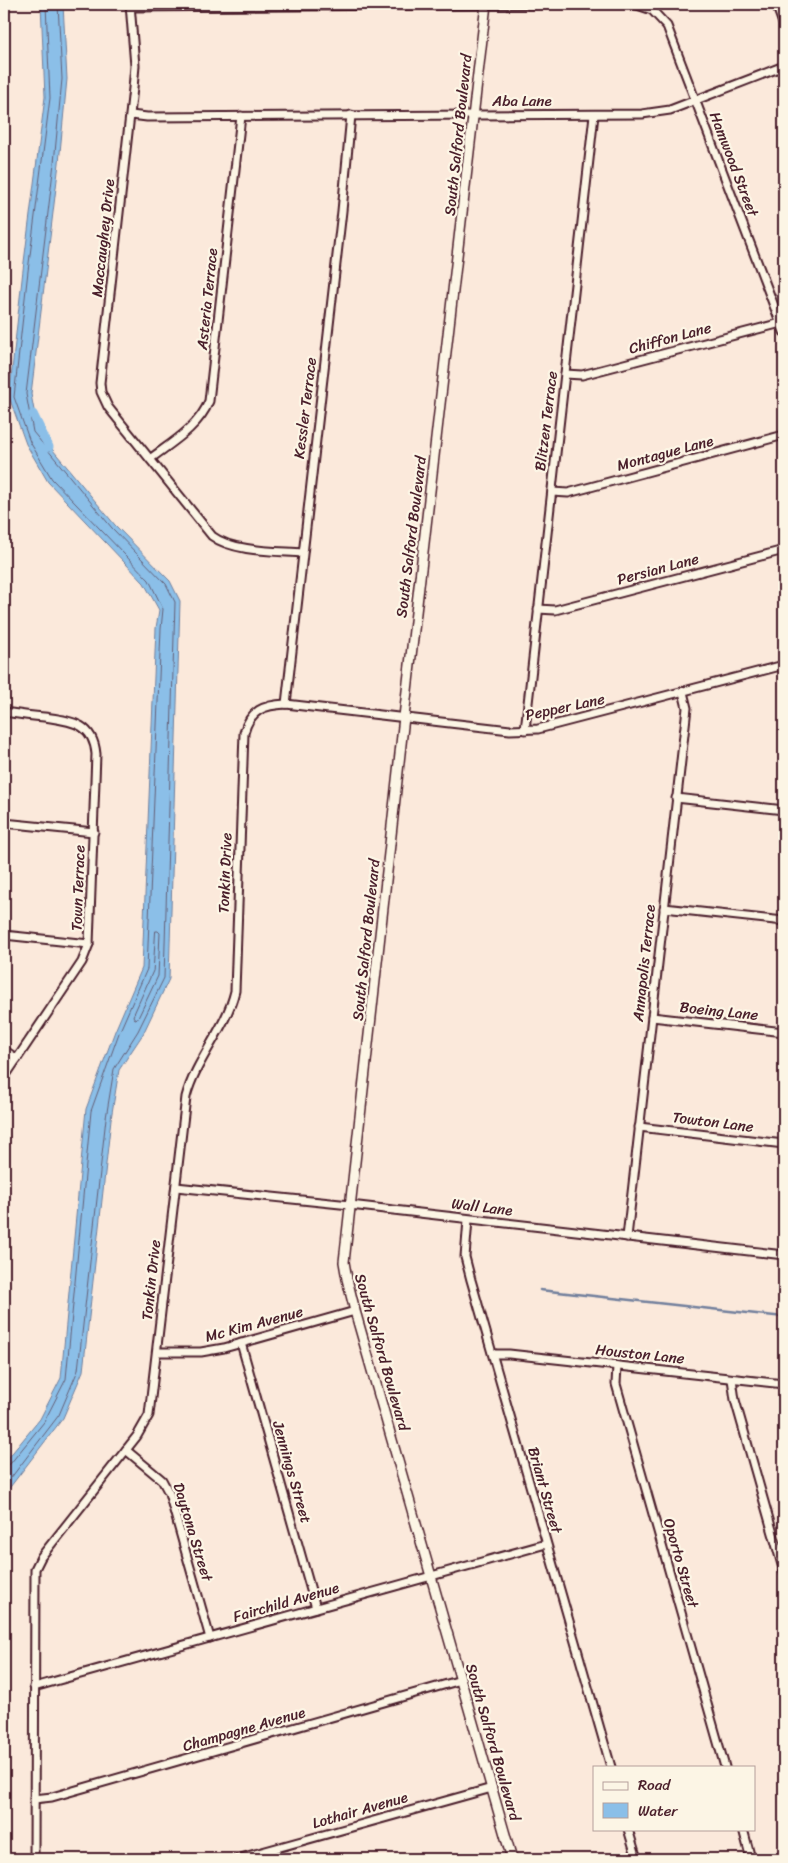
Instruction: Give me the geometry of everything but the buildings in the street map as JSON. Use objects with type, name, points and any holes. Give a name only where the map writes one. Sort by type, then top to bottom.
[{"type":"street","name":"South Salford Boulevard","points":[[486,4],[404,717],[344,1262],[355,1311],[512,1859]]},
{"type":"street","points":[[130,5],[536,4]]},
{"type":"street","name":"Hamwood Street","points":[[634,4],[652,10],[658,14],[667,26],[784,332]]},
{"type":"street","points":[[776,4],[784,26]]},
{"type":"street","name":"Maccaughey Drive","points":[[130,5],[134,66],[131,115],[100,383],[102,392],[108,407],[209,532],[219,541],[233,546],[302,553]]},
{"type":"street","name":"Aba Lane","points":[[131,115],[147,117],[654,114],[695,101],[784,66]]},
{"type":"street","name":"Kessler Terrace","points":[[286,704],[342,211],[351,115]]},
{"type":"street","name":"Blitzen Terrace","points":[[525,730],[594,115]]},
{"type":"street","name":"Asteria Terrace","points":[[150,460],[196,423],[204,413],[209,401],[241,116]]},
{"type":"street","name":"Chiffon Lane","points":[[565,374],[582,375],[780,323]]},
{"type":"street","name":"Montague Lane","points":[[552,492],[568,493],[784,436]]},
{"type":"street","name":"Persian Lane","points":[[538,610],[556,610],[784,550]]},
{"type":"street","name":"Pepper Lane","points":[[286,704],[510,730],[525,730],[548,727],[784,665]]},
{"type":"street","name":"Annapolis Terrace","points":[[626,1237],[687,708],[683,692]]},
{"type":"street","name":"Tonkin Drive","points":[[34,1859],[34,1578],[37,1564],[144,1427],[149,1415],[188,1090],[229,1012],[235,991],[244,733],[250,719],[256,712],[270,705],[286,704]]},
{"type":"street","name":"Town Terrace","points":[[4,712],[72,721],[84,728],[96,747],[89,944],[82,962],[4,1078]]},
{"type":"street","points":[[676,798],[784,810]]},
{"type":"street","points":[[4,823],[94,832]]},
{"type":"street","points":[[664,908],[784,921]]},
{"type":"street","points":[[4,935],[89,944]]},
{"type":"street","name":"Boeing Lane","points":[[652,1018],[784,1032]]},
{"type":"street","points":[[4,1050],[16,1059]]},
{"type":"street","name":"Towton Lane","points":[[639,1127],[784,1144]]},
{"type":"street","name":"Wall Lane","points":[[176,1187],[784,1255]]},
{"type":"street","name":"Briant Street","points":[[468,1220],[466,1257],[546,1544],[611,1766]]},
{"type":"street","name":"Mc Kim Avenue","points":[[158,1352],[201,1352],[241,1343],[355,1311]]},
{"type":"street","name":"Jennings Street","points":[[241,1343],[316,1608]]},
{"type":"street","name":"Houston Lane","points":[[494,1354],[509,1354],[784,1384]]},
{"type":"street","name":"Oporto Street","points":[[616,1366],[616,1384],[725,1766]]},
{"type":"street","points":[[732,1379],[735,1400],[784,1572]]},
{"type":"street","name":"Daytona Street","points":[[126,1450],[162,1480],[169,1493],[210,1638]]},
{"type":"street","name":"Fairchild Avenue","points":[[34,1687],[546,1544]]},
{"type":"street","name":"Champagne Avenue","points":[[34,1799],[52,1797],[461,1680]]},
{"type":"street","name":"Lothair Avenue","points":[[237,1859],[492,1788]]},
{"type":"street","points":[[628,1830],[637,1859]]},
{"type":"street","points":[[743,1830],[751,1859]]},
{"type":"water","points":[[41,4],[63,4],[67,79],[59,163],[31,394],[38,432],[115,525],[170,581],[180,601],[169,979],[143,1034],[119,1070],[111,1119],[83,1371],[63,1418],[4,1495],[4,1463],[40,1419],[61,1378],[86,1109],[115,1031],[142,968],[156,628],[159,610],[144,583],[48,482],[26,444],[9,397],[45,97]]},
{"type":"waterway","points":[[33,414],[49,447]]},
{"type":"waterway","points":[[540,1290],[784,1317]]}]
